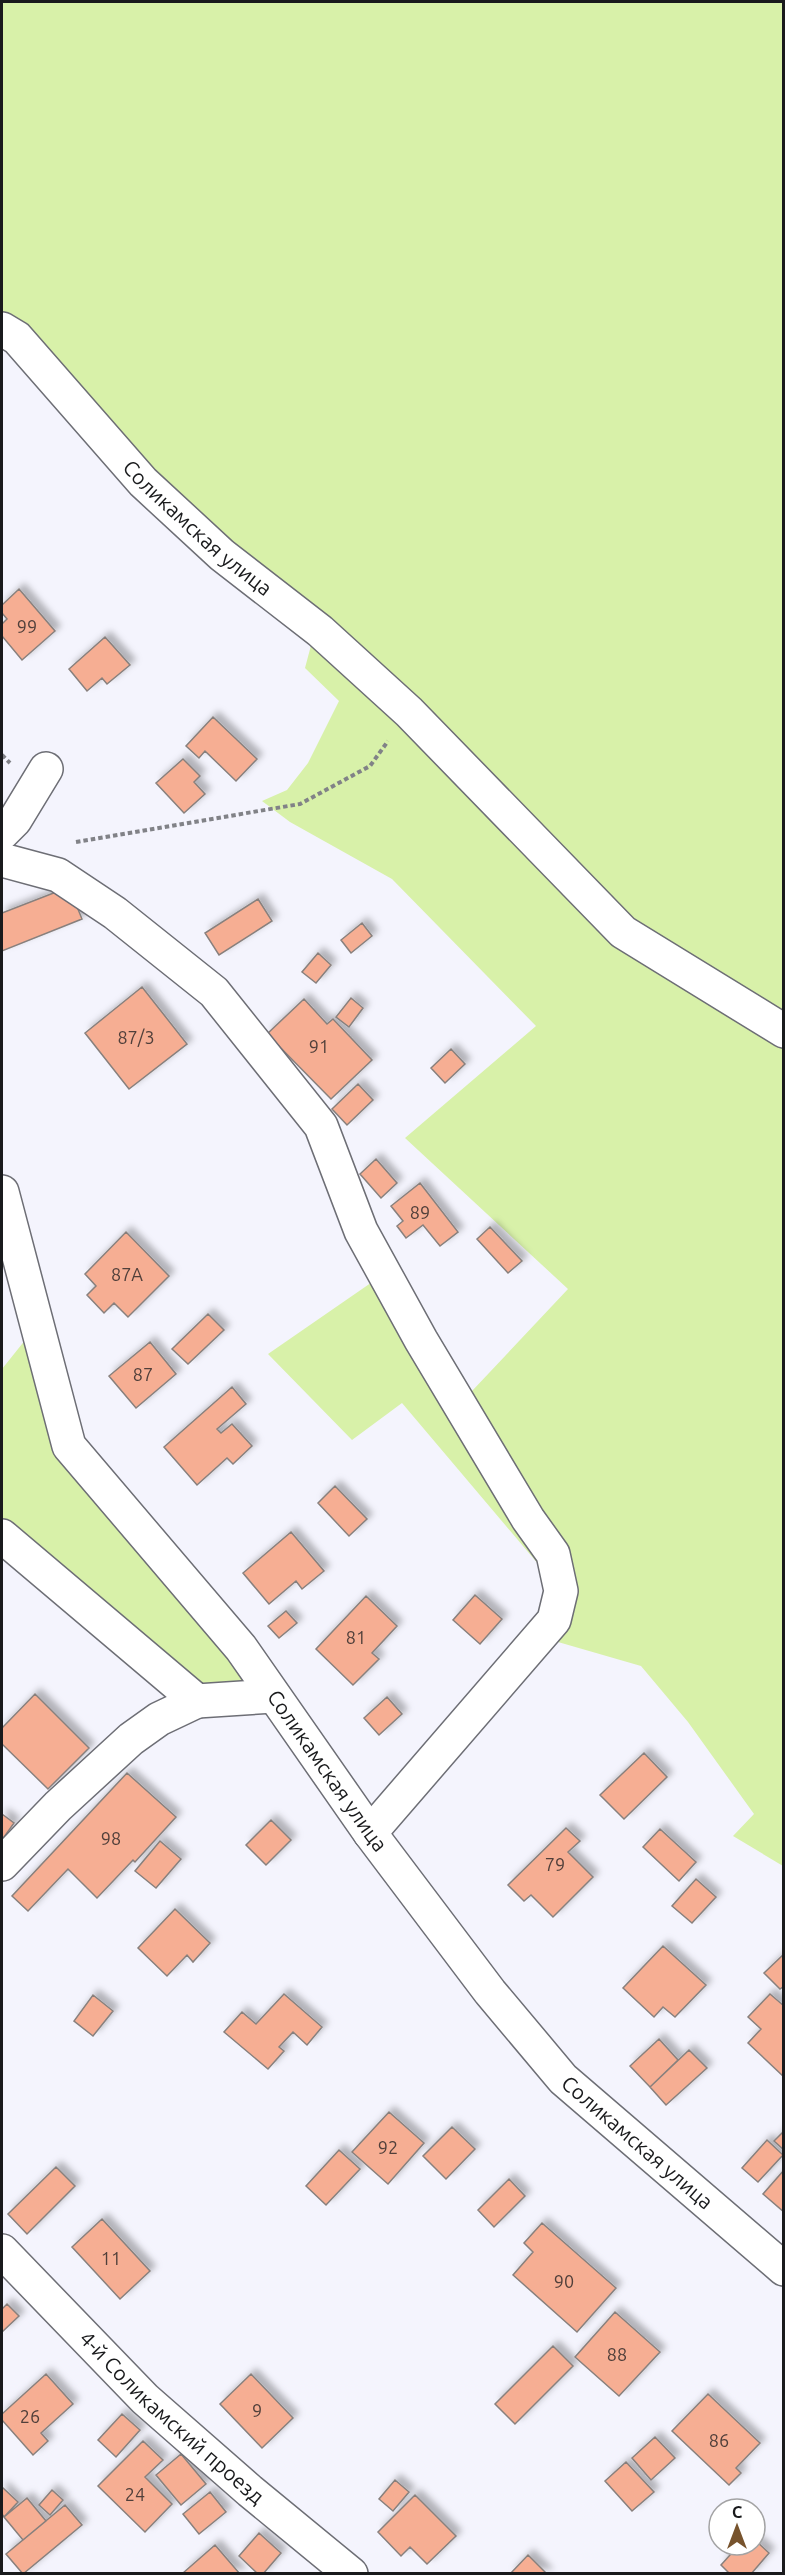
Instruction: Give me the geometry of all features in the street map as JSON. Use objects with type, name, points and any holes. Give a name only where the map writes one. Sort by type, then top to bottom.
[{"type":"street","name":"Соликамская улица","points":[[2,329],[17,338],[143,482],[222,555],[320,631],[409,712],[623,932],[783,1030]]},
{"type":"street","points":[[2,832],[15,820],[46,770]]},
{"type":"street","points":[[2,860],[58,875],[115,913],[214,992],[321,1126],[361,1231],[421,1340],[528,1519],[553,1554],[561,1591],[554,1620],[370,1833]]},
{"type":"street","name":"Соликамская улица","points":[[2,1192],[69,1446],[241,1648],[370,1833],[490,1992],[563,2079],[783,2269]]},
{"type":"street","points":[[2,1536],[197,1701]]},
{"type":"street","points":[[2,1864],[58,1806],[131,1739],[159,1719],[197,1701],[273,1695]]},
{"type":"street","name":"4-й Соликамский проезд","points":[[2,2252],[145,2399],[250,2491],[351,2574]]},
{"type":"path","points":[[70,843],[300,804],[370,766],[409,712]]},
{"type":"green space","points":[[2,2],[783,2],[783,1866],[733,1836],[754,1814],[688,1722],[641,1666],[558,1642],[550,1594],[539,1565],[402,1403],[352,1440],[268,1354],[378,1278],[472,1391],[568,1289],[405,1138],[536,1026],[392,879],[290,822],[262,801],[287,790],[308,763],[339,701],[305,668],[313,638],[2,342]]},
{"type":"green space","points":[[26,1339],[60,1450],[249,1676],[238,1689],[208,1686],[172,1664],[2,1517],[2,1369]]},
{"type":"building","points":[[19,589],[55,631],[22,660],[2,636],[2,624],[7,619],[2,613],[2,605]]},
{"type":"building","points":[[105,637],[130,665],[107,684],[102,678],[87,691],[69,669]]},
{"type":"building","points":[[213,717],[257,759],[236,781],[205,751],[199,758],[186,746]]},
{"type":"building","points":[[183,759],[200,776],[194,782],[205,794],[184,813],[156,783]]},
{"type":"building","points":[[69,887],[82,919],[2,951],[2,913]]},
{"type":"building","points":[[258,899],[272,921],[219,955],[205,933]]},
{"type":"building","points":[[362,923],[372,936],[351,953],[341,940]]},
{"type":"building","points":[[318,953],[331,965],[316,983],[302,972]]},
{"type":"building","points":[[142,987],[187,1044],[129,1089],[85,1033]]},
{"type":"building","points":[[351,998],[363,1008],[349,1027],[336,1017]]},
{"type":"building","points":[[304,999],[327,1024],[333,1019],[372,1060],[331,1099],[267,1034]]},
{"type":"building","points":[[451,1049],[465,1064],[445,1083],[431,1068]]},
{"type":"building","points":[[358,1084],[373,1100],[347,1125],[332,1109]]},
{"type":"building","points":[[376,1159],[397,1183],[381,1198],[360,1174]]},
{"type":"building","points":[[420,1183],[458,1232],[440,1246],[423,1225],[406,1238],[397,1226],[403,1221],[391,1206]]},
{"type":"building","points":[[490,1227],[522,1261],[508,1273],[477,1239]]},
{"type":"building","points":[[126,1232],[169,1276],[128,1317],[114,1303],[104,1313],[87,1295],[96,1286],[85,1274]]},
{"type":"building","points":[[208,1314],[224,1330],[188,1364],[172,1349]]},
{"type":"building","points":[[150,1342],[176,1374],[136,1408],[109,1376]]},
{"type":"building","points":[[232,1387],[246,1404],[217,1429],[221,1433],[232,1424],[252,1446],[233,1464],[227,1458],[197,1485],[164,1447]]},
{"type":"building","points":[[335,1486],[367,1519],[349,1536],[318,1503]]},
{"type":"building","points":[[291,1532],[324,1571],[302,1589],[296,1581],[269,1604],[243,1573]]},
{"type":"building","points":[[475,1595],[502,1619],[480,1644],[453,1620]]},
{"type":"building","points":[[366,1596],[397,1626],[372,1653],[379,1659],[353,1685],[316,1649]]},
{"type":"building","points":[[286,1611],[297,1623],[279,1638],[268,1626]]},
{"type":"building","points":[[35,1694],[89,1748],[48,1789],[2,1744],[2,1728]]},
{"type":"building","points":[[387,1697],[402,1714],[379,1735],[364,1718]]},
{"type":"building","points":[[644,1753],[667,1777],[624,1819],[600,1795]]},
{"type":"building","points":[[127,1773],[176,1817],[135,1862],[133,1860],[97,1898],[68,1869],[28,1911],[12,1896]]},
{"type":"building","points":[[2,1814],[14,1823],[2,1840]]},
{"type":"building","points":[[271,1820],[291,1840],[266,1865],[246,1845]]},
{"type":"building","points":[[566,1828],[580,1841],[568,1852],[593,1877],[553,1917],[531,1895],[524,1901],[508,1885]]},
{"type":"building","points":[[660,1829],[696,1862],[679,1881],[643,1847]]},
{"type":"building","points":[[160,1841],[181,1859],[156,1888],[135,1871]]},
{"type":"building","points":[[696,1879],[716,1897],[692,1923],[672,1906]]},
{"type":"building","points":[[175,1909],[210,1943],[193,1962],[187,1955],[167,1976],[138,1948]]},
{"type":"building","points":[[663,1946],[706,1985],[675,2017],[663,2007],[654,2017],[623,1988]]},
{"type":"building","points":[[784,1954],[784,1986],[780,1989],[764,1973]]},
{"type":"building","points":[[284,1994],[322,2027],[307,2045],[293,2032],[279,2047],[284,2051],[268,2069],[224,2032],[242,2012],[256,2024]]},
{"type":"building","points":[[770,1994],[784,2006],[784,2077],[748,2043],[761,2029],[748,2017]]},
{"type":"building","points":[[93,1995],[113,2011],[93,2036],[74,2021]]},
{"type":"building","points":[[659,2039],[678,2060],[650,2087],[630,2066]]},
{"type":"building","points":[[689,2050],[707,2068],[666,2105],[650,2087]]},
{"type":"building","points":[[389,2112],[424,2143],[388,2184],[352,2152]]},
{"type":"building","points":[[452,2127],[475,2149],[446,2179],[423,2156]]},
{"type":"building","points":[[784,2131],[784,2150],[774,2141]]},
{"type":"building","points":[[767,2140],[783,2155],[758,2182],[742,2168]]},
{"type":"building","points":[[339,2150],[360,2169],[326,2205],[306,2186]]},
{"type":"building","points":[[56,2167],[75,2186],[27,2234],[8,2214]]},
{"type":"building","points":[[784,2170],[784,2212],[763,2194]]},
{"type":"building","points":[[509,2179],[525,2196],[494,2227],[478,2210]]},
{"type":"building","points":[[102,2219],[150,2271],[120,2299],[72,2247]]},
{"type":"building","points":[[542,2223],[616,2288],[577,2332],[513,2275],[533,2252],[524,2243]]},
{"type":"building","points":[[7,2304],[19,2316],[2,2332],[2,2309]]},
{"type":"building","points":[[615,2312],[660,2352],[619,2396],[575,2357]]},
{"type":"building","points":[[553,2346],[573,2366],[515,2424],[495,2404]]},
{"type":"building","points":[[46,2374],[73,2404],[41,2433],[48,2441],[33,2455],[2,2420],[2,2414]]},
{"type":"building","points":[[251,2374],[293,2418],[262,2448],[220,2404]]},
{"type":"building","points":[[708,2394],[760,2443],[736,2468],[741,2473],[729,2485],[672,2431]]},
{"type":"building","points":[[122,2414],[140,2430],[116,2457],[98,2440]]},
{"type":"building","points":[[655,2437],[675,2458],[651,2480],[632,2458]]},
{"type":"building","points":[[143,2441],[163,2460],[145,2477],[172,2504],[145,2532],[98,2486]]},
{"type":"building","points":[[181,2454],[206,2484],[181,2505],[156,2475]]},
{"type":"building","points":[[626,2462],[654,2492],[632,2511],[605,2481]]},
{"type":"building","points":[[395,2480],[409,2492],[393,2511],[379,2499]]},
{"type":"building","points":[[2,2487],[18,2502],[4,2517],[2,2514]]},
{"type":"building","points":[[52,2490],[63,2500],[50,2515],[39,2505]]},
{"type":"building","points":[[210,2492],[226,2512],[199,2534],[183,2514]]},
{"type":"building","points":[[415,2495],[456,2536],[427,2564],[410,2547],[401,2556],[378,2532]]},
{"type":"building","points":[[27,2498],[46,2521],[23,2540],[4,2517]]},
{"type":"building","points":[[65,2505],[82,2525],[23,2574],[6,2554]]},
{"type":"building","points":[[259,2533],[281,2553],[263,2574],[258,2574],[239,2556]]},
{"type":"building","points":[[215,2545],[240,2574],[183,2573]]},
{"type":"building","points":[[528,2555],[547,2574],[510,2574]]},
{"type":"building","points":[[728,2557],[766,2557],[751,2574],[730,2574],[721,2565]]}]
